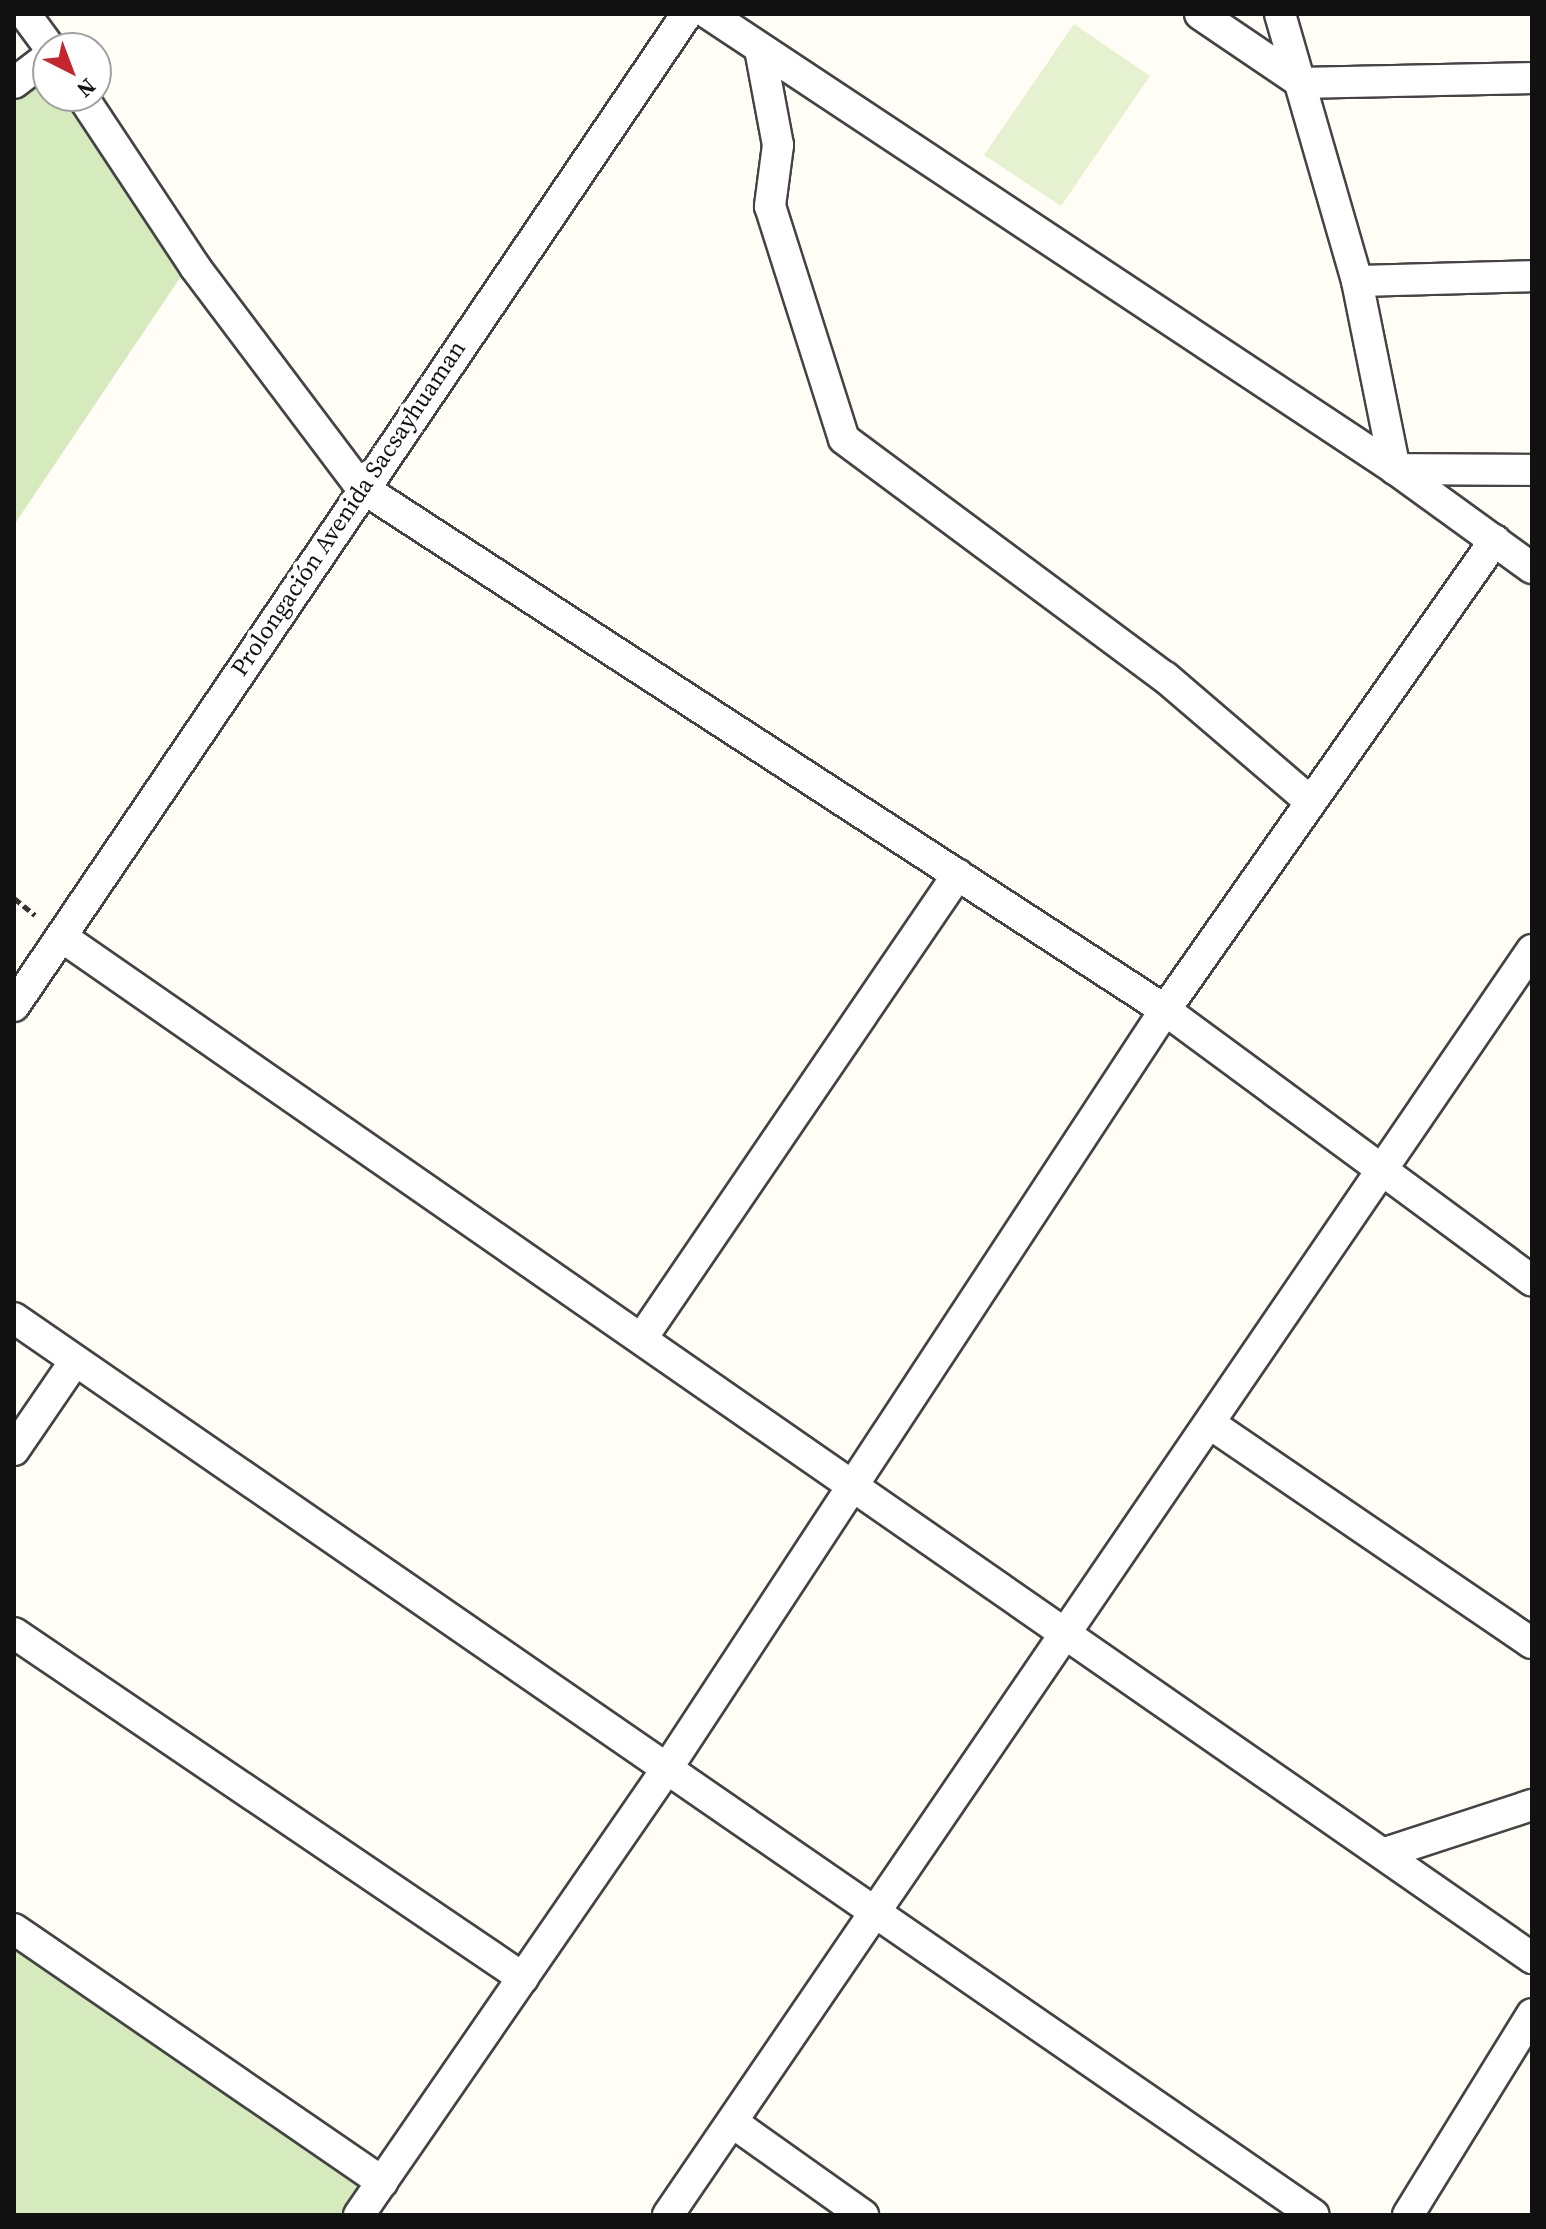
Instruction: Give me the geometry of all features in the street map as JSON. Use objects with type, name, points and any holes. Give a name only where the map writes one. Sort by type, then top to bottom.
[{"type":"street","points":[[25,14],[38,32]]},
{"type":"street","name":"Prolongación Avenida Sacsayhuaman","points":[[14,1006],[361,487],[687,14]]},
{"type":"street","points":[[709,14],[1395,469],[1532,568]]},
{"type":"street","points":[[1200,14],[1302,83],[1532,78]]},
{"type":"street","points":[[1280,14],[1357,281],[1395,469]]},
{"type":"street","points":[[760,49],[778,145],[770,206],[844,439],[1165,677],[1311,802]]},
{"type":"street","points":[[14,83],[32,69]]},
{"type":"street","points":[[93,112],[195,267],[361,487],[1165,1010],[1379,1172],[1532,1281]]},
{"type":"street","points":[[1357,281],[1532,276]]},
{"type":"street","points":[[1395,469],[1532,470]]},
{"type":"street","points":[[359,2215],[666,1770],[1165,1010],[1495,540]]},
{"type":"street","points":[[642,1338],[958,874]]},
{"type":"street","points":[[62,937],[1532,1958]]},
{"type":"street","points":[[668,2215],[1212,1425],[1379,1172],[1532,950]]},
{"type":"street","points":[[14,1318],[1314,2215]]},
{"type":"street","points":[[14,1450],[75,1361]]},
{"type":"street","points":[[1212,1425],[1532,1643]]},
{"type":"street","points":[[14,1633],[523,1978]]},
{"type":"street","points":[[1385,1853],[1532,1805]]},
{"type":"street","points":[[14,1929],[382,2182]]},
{"type":"street","points":[[1408,2215],[1532,2014]]},
{"type":"street","points":[[732,2122],[863,2215]]},
{"type":"green space","points":[[1074,24],[1150,76],[1061,206],[984,155]]},
{"type":"green space","points":[[32,81],[32,112],[102,112],[200,248],[14,525],[14,94]]},
{"type":"green space","points":[[14,1929],[382,2182],[359,2215],[14,2215]]}]
